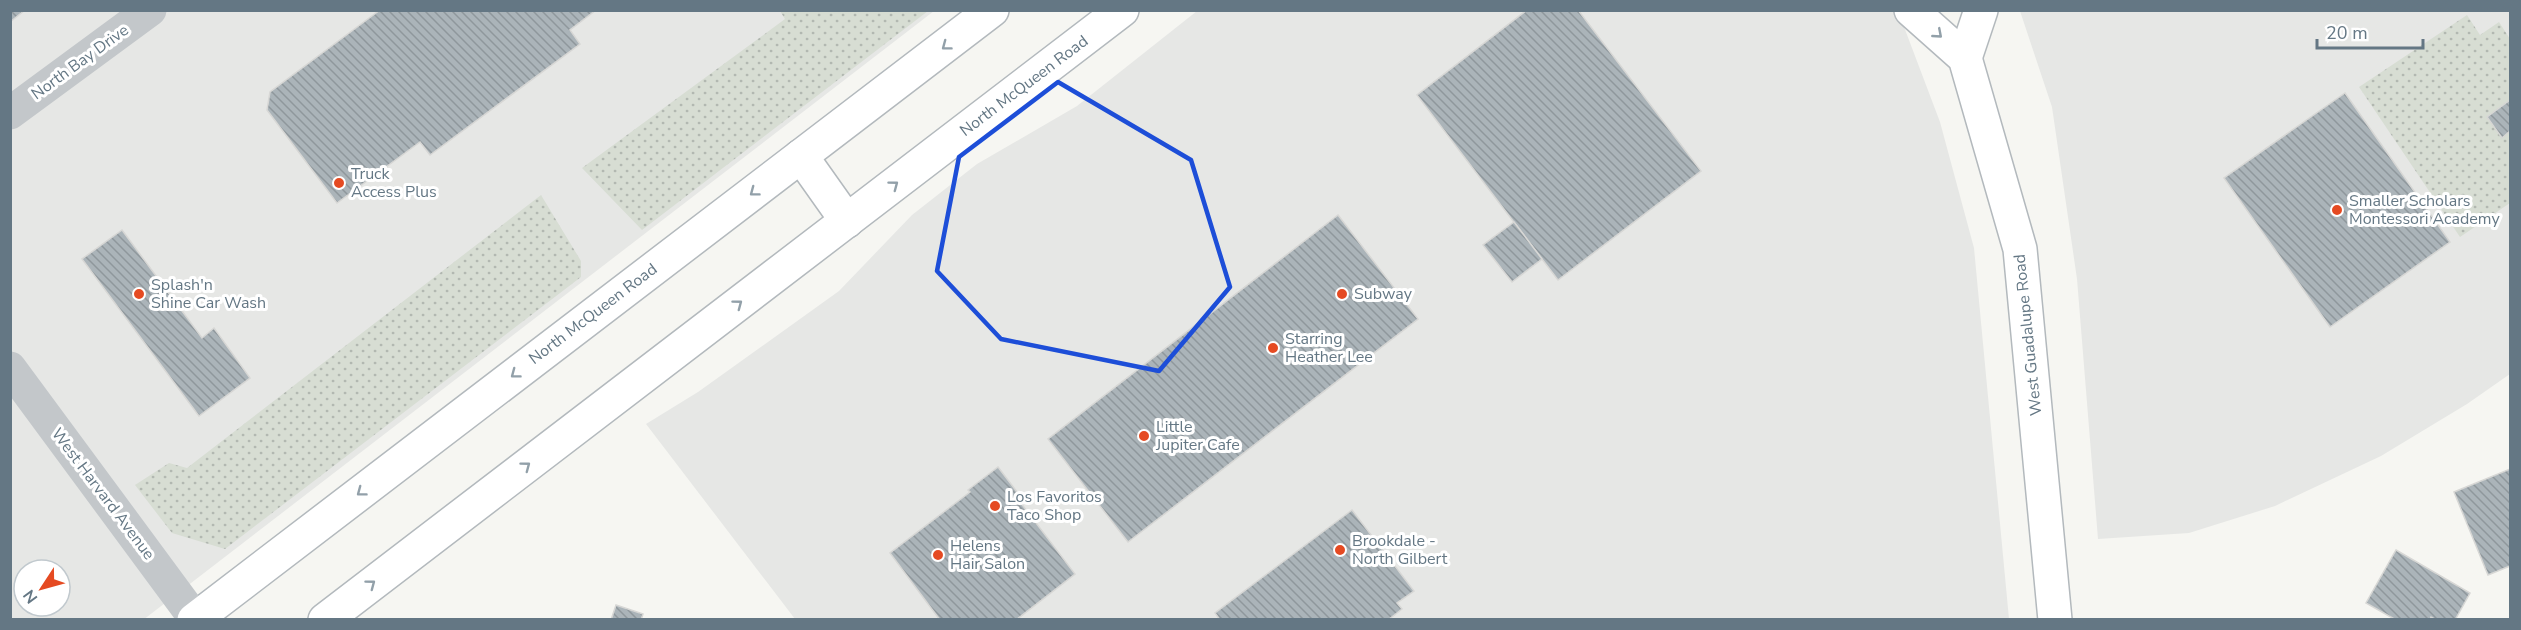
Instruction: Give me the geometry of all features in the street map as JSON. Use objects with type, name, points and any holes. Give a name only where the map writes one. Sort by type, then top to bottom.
[{"type":"main road","name":"North McQueen Road","points":[[195,619],[992,10]]},
{"type":"main road","name":"North McQueen Road","points":[[325,620],[1122,10]]},
{"type":"main road","points":[[1911,10],[1965,58],[1981,10]]},
{"type":"main road","name":"West Guadalupe Road","points":[[1965,58],[2020,249],[2055,620]]},
{"type":"main road","points":[[801,156],[847,221]]},
{"type":"street","name":"North Bay Drive","points":[[10,113],[150,10]]},
{"type":"street","name":"West Harvard Avenue","points":[[10,368],[195,619]]},
{"type":"highlighted area","points":[[1058,82],[1191,160],[1230,287],[1159,371],[1001,339],[937,271],[959,157]]},
{"type":"shaded area","points":[[10,11],[934,11],[143,620],[11,619]]},
{"type":"shaded area","points":[[780,11],[928,11],[642,230],[582,168],[785,19]]},
{"type":"shaded area","points":[[1197,11],[1898,11],[1940,122],[1974,248],[2009,619],[795,619],[646,424],[698,392],[839,291],[912,215],[977,164],[1077,106]]},
{"type":"shaded area","points":[[2020,11],[2510,11],[2510,374],[2467,404],[2381,456],[2275,506],[2189,533],[2098,539],[2077,279],[2052,107]]},
{"type":"shaded area","points":[[2467,15],[2480,35],[2499,22],[2510,39],[2510,203],[2460,237],[2359,87]]},
{"type":"shaded area","points":[[541,195],[581,261],[581,277],[225,549],[172,533],[135,485],[169,463],[187,468]]},
{"type":"building","points":[[10,10],[25,10],[10,22]]},
{"type":"building","points":[[380,10],[596,10],[570,30],[580,44],[430,155],[420,142],[337,203],[267,110],[270,92]]},
{"type":"building","points":[[1527,10],[1578,10],[1701,171],[1558,280],[1417,95]]},
{"type":"building","name":"Smaller Scholars Montessori Academy","points":[[2345,93],[2450,242],[2330,327],[2224,178]]},
{"type":"building","points":[[2510,100],[2510,131],[2502,138],[2487,117]]},
{"type":"building","points":[[1338,215],[1418,319],[1128,542],[1048,439]]},
{"type":"building","points":[[1514,222],[1542,259],[1512,282],[1483,245]]},
{"type":"building","name":"Splash'n Shine Car Wash","points":[[122,230],[202,338],[214,328],[250,378],[199,416],[82,259]]},
{"type":"building","points":[[998,467],[1020,496],[1017,498],[1075,574],[1016,620],[940,620],[890,553],[970,492],[968,490]]},
{"type":"building","points":[[2510,469],[2510,566],[2488,575],[2454,492]]},
{"type":"building","name":"Brookdale - North Gilbert","points":[[1352,510],[1414,591],[1397,603],[1402,609],[1388,620],[1220,620],[1215,613]]},
{"type":"building","points":[[2396,550],[2470,593],[2455,620],[2436,620],[2431,617],[2430,620],[2396,620],[2366,603]]},
{"type":"building","points":[[616,605],[643,614],[641,620],[611,620]]},
{"type":"place","name":"Truck Access Plus","points":[[339,183]]},
{"type":"place","name":"Smaller Scholars Montessori Academy","points":[[2337,210]]},
{"type":"place","name":"Splash'n Shine Car Wash","points":[[139,294]]},
{"type":"place","name":"Subway","points":[[1342,294]]},
{"type":"place","name":"Starring Heather Lee","points":[[1273,348]]},
{"type":"place","name":"Little Jupiter Cafe","points":[[1144,436]]},
{"type":"place","name":"Los Favoritos Taco Shop","points":[[995,506]]},
{"type":"place","name":"Brookdale - North Gilbert","points":[[1340,550]]},
{"type":"place","name":"Helens Hair Salon","points":[[938,555]]}]
